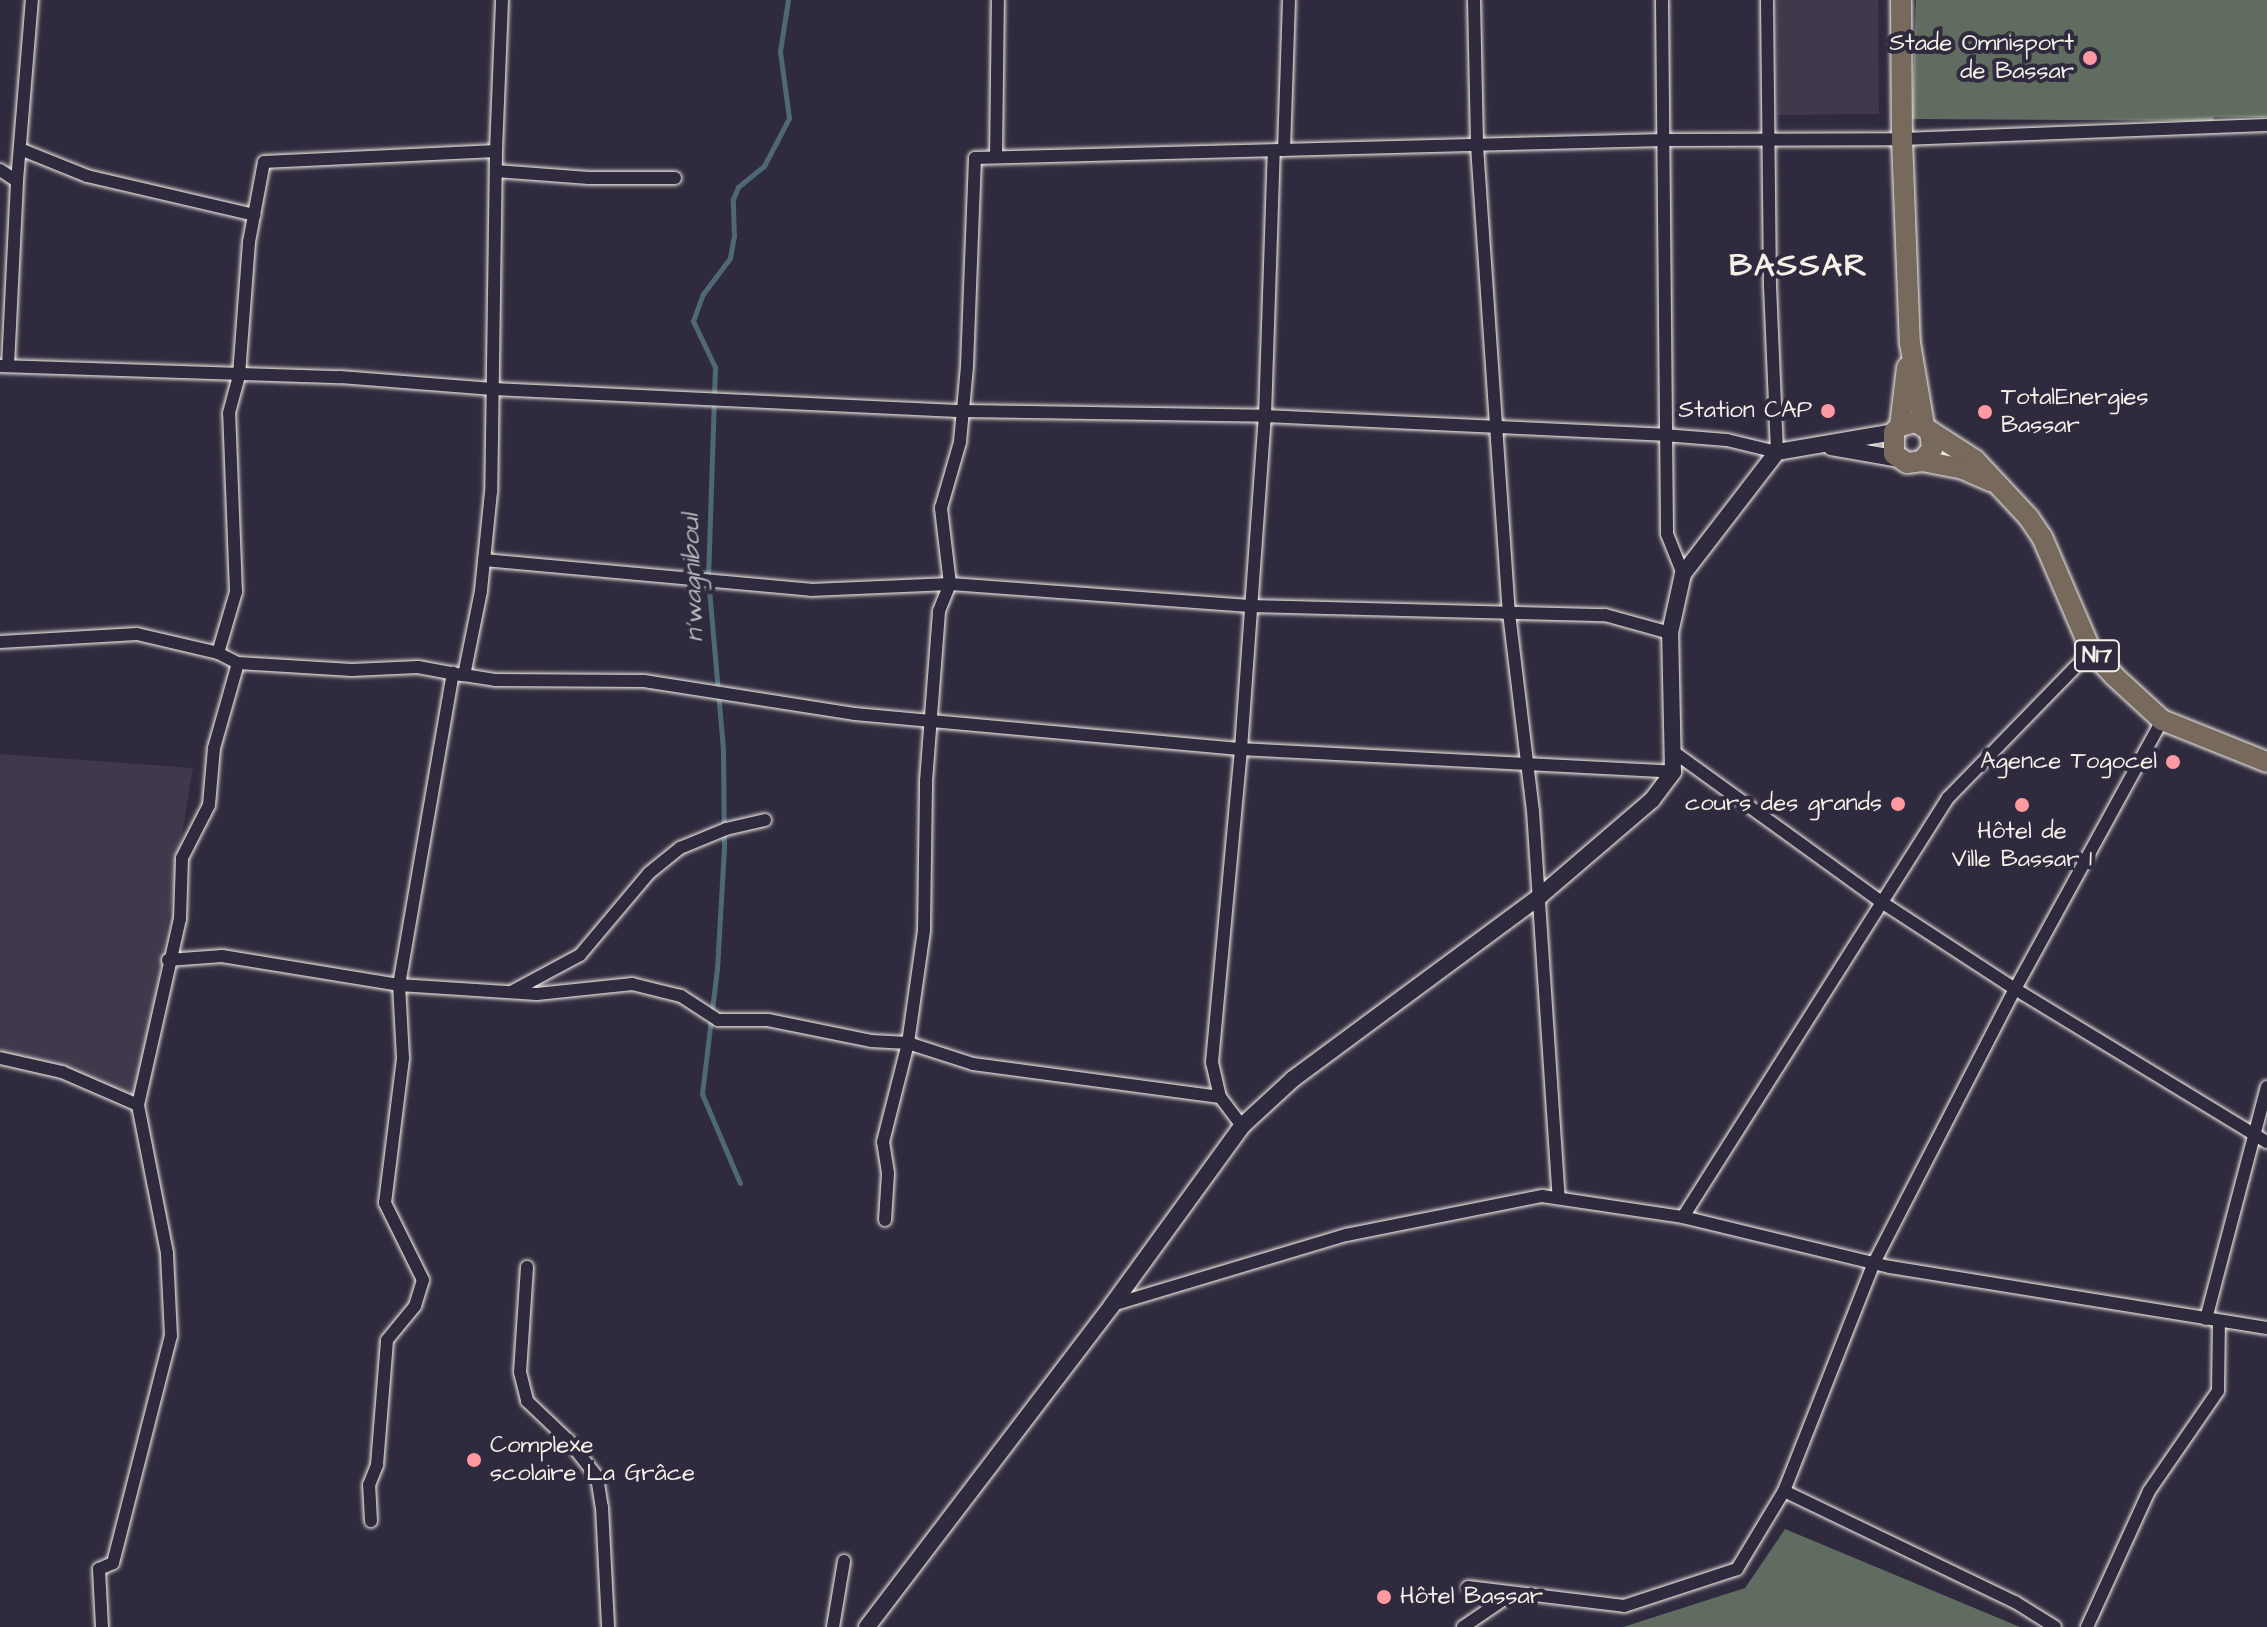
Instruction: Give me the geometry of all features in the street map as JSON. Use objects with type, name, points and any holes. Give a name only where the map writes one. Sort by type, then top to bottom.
[{"type":"main road","points":[[1901,0],[1902,139],[1910,343],[1932,449],[1922,461],[1915,463],[1900,459],[1892,447],[1910,343]]},
{"type":"main road","points":[[1897,429],[1908,422],[1927,429]]},
{"type":"main road","name":"N17","points":[[1927,429],[1975,460],[2021,508],[2042,537],[2091,651],[2162,720],[2267,762]]},
{"type":"main road","name":"N17","points":[[1922,461],[1963,469],[1994,483]]},
{"type":"street","points":[[371,1521],[369,1485],[377,1465],[387,1340],[415,1306],[423,1280],[385,1203],[403,1058],[399,985],[458,674],[484,560],[491,492],[496,151],[502,0]]},
{"type":"street","points":[[996,157],[998,0]]},
{"type":"street","points":[[1242,1126],[1220,1097],[1212,1062],[1241,749],[1265,416],[1289,0]]},
{"type":"street","points":[[1474,0],[1477,146],[1499,430],[1509,613],[1540,896],[1559,1198]]},
{"type":"street","points":[[1662,0],[1667,534],[1683,574]]},
{"type":"street","points":[[867,1627],[1112,1305],[1242,1126],[1293,1079],[1540,896],[1652,800],[1673,772],[1675,753],[1670,633],[1683,574],[1777,452],[1767,0]]},
{"type":"street","points":[[29,1],[4,366],[340,377],[493,389],[962,411],[1265,416],[1499,430],[1664,435],[1727,440],[1777,452],[1897,429]]},
{"type":"street","points":[[885,1220],[888,1173],[883,1142],[908,1043],[924,930],[926,781],[939,611],[950,584],[941,508],[960,442],[967,366],[975,158],[1664,140],[1902,139],[2267,125]]},
{"type":"street","points":[[20,149],[87,176],[255,215]]},
{"type":"street","points":[[218,653],[236,592],[229,413],[239,375],[255,215],[264,162],[496,151]]},
{"type":"street","points":[[0,170],[17,181]]},
{"type":"street","points":[[496,171],[589,178],[675,178]]},
{"type":"street","points":[[1818,445],[1900,459]]},
{"type":"street","points":[[484,560],[811,590],[950,584],[1250,606],[1605,615],[1670,633]]},
{"type":"street","points":[[0,642],[137,634],[218,653],[238,663],[352,670],[418,667],[495,680],[644,681],[855,714],[1241,749],[1673,772]]},
{"type":"street","points":[[1683,1217],[1948,798],[2091,651]]},
{"type":"street","points":[[102,1627],[99,1569],[113,1563],[171,1336],[167,1253],[138,1105],[168,960],[180,919],[182,858],[209,805],[214,748],[238,663]]},
{"type":"street","points":[[1468,1587],[1624,1606],[1737,1569],[1784,1491],[1874,1263],[2015,989],[2162,720]]},
{"type":"street","points":[[1675,753],[1883,903],[2015,989],[2253,1130],[2267,1142]]},
{"type":"street","points":[[510,993],[580,955],[656,865],[680,848],[726,829],[765,820]]},
{"type":"street","points":[[168,960],[222,956],[399,985],[510,993],[537,994],[632,984],[681,996],[718,1020],[768,1020],[871,1041],[908,1043],[973,1064],[1220,1097]]},
{"type":"street","points":[[0,1058],[62,1072],[138,1105]]},
{"type":"street","points":[[2087,1627],[2149,1491],[2218,1391],[2213,1320],[2253,1130],[2267,1087]]},
{"type":"street","points":[[1112,1305],[1346,1235],[1542,1196],[1683,1217],[1874,1263],[2267,1328]]},
{"type":"street","points":[[527,1267],[520,1372],[527,1401],[569,1441],[597,1477],[602,1507],[608,1627]]},
{"type":"street","points":[[1784,1491],[2015,1602],[2055,1627]]},
{"type":"street","points":[[833,1627],[844,1561]]},
{"type":"street","points":[[1463,1627],[1513,1593]]},
{"type":"shaded area","points":[[1777,0],[1878,0],[1879,114],[1778,115]]},
{"type":"shaded area","points":[[0,754],[193,768],[138,1105],[0,1053]]},
{"type":"green space","name":"Stade Omnisport de Bassar","points":[[1916,0],[2267,0],[2267,117],[2214,117],[2213,121],[1912,119]]},
{"type":"green space","points":[[1785,1529],[2020,1627],[1623,1627],[1745,1588]]},
{"type":"waterway","name":"n'wagniboul","points":[[740,1183],[702,1094],[717,969],[724,848],[723,749],[708,578],[715,367],[693,321],[703,294],[730,258],[734,236],[733,199],[738,187],[764,166],[789,118],[780,51],[788,0]]},
{"type":"place","name":"Stade Omnisport de Bassar","points":[[2090,58]]},
{"type":"place","name":"Station CAP","points":[[1828,411]]},
{"type":"place","name":"TotalEnergies Bassar","points":[[1985,412]]},
{"type":"place","name":"Agence Togocel","points":[[2173,762]]},
{"type":"place","name":"cours des grands","points":[[1898,804]]},
{"type":"place","name":"Hôtel de Ville Bassar 1","points":[[2022,805]]},
{"type":"place","name":"Complexe scolaire La Grâce","points":[[474,1460]]},
{"type":"place","name":"Hôtel Bassar","points":[[1384,1597]]},
{"type":"district","name":"BASSAR","points":[[1799,266]]}]
